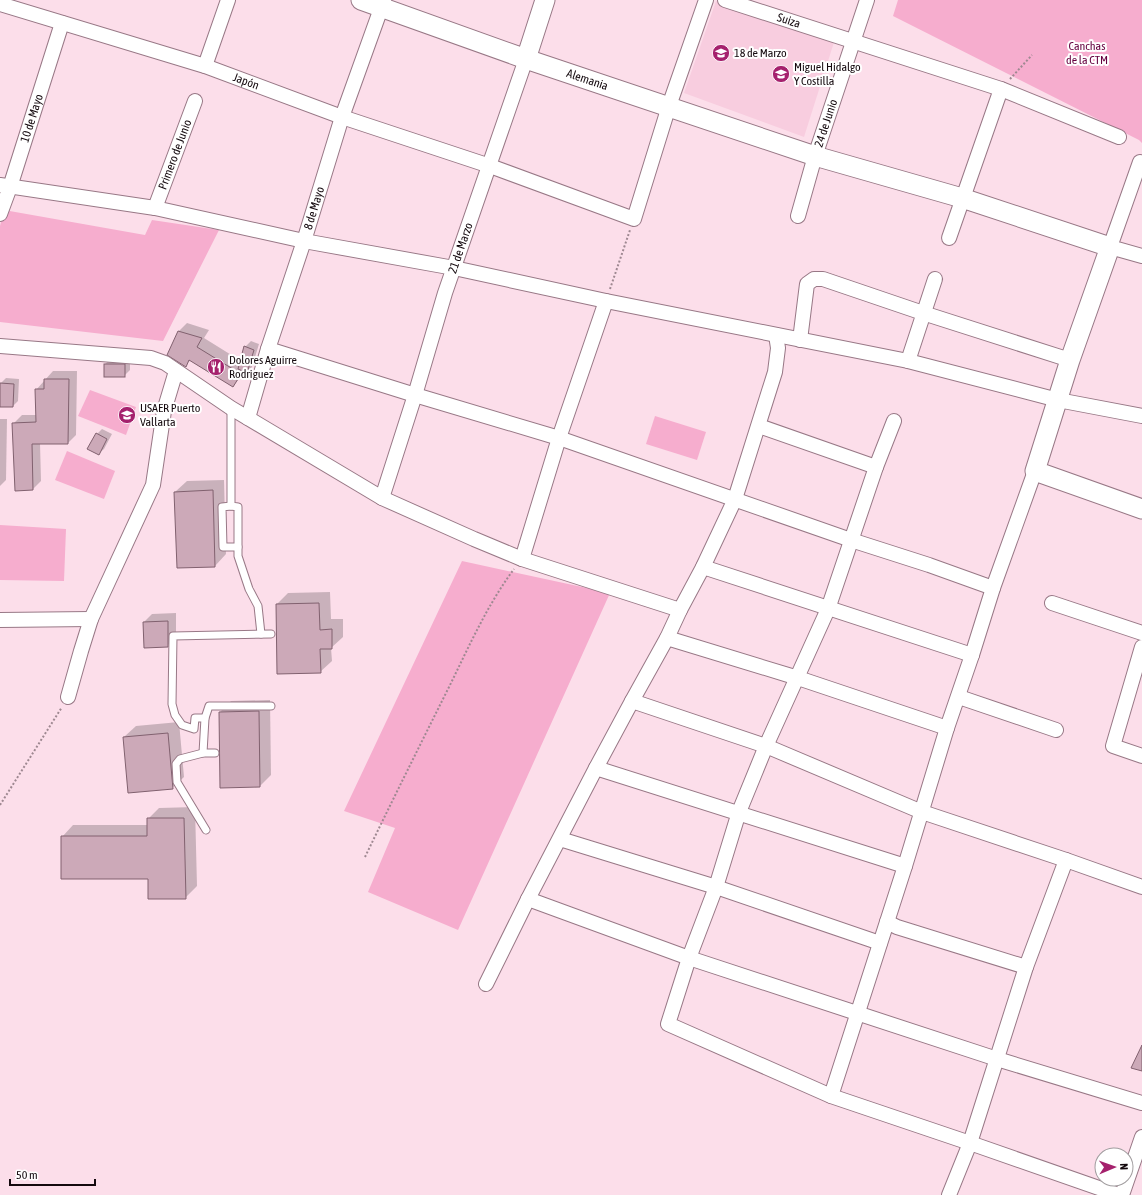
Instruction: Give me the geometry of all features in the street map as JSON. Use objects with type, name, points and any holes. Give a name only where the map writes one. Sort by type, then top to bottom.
[{"type":"street","points":[[205,66],[228,0]]},
{"type":"street","name":"Alemania","points":[[361,0],[383,4],[526,59],[815,156],[962,198],[1110,248]]},
{"type":"street","name":"21 de Marzo","points":[[382,498],[415,395],[445,293],[490,166],[545,0]]},
{"type":"street","points":[[634,219],[669,106],[706,0]]},
{"type":"street","name":"Suiza","points":[[725,0],[1002,89],[1119,136]]},
{"type":"street","name":"24 de Junio","points":[[798,216],[815,156],[867,0]]},
{"type":"street","name":"Japón","points":[[0,4],[205,66],[342,117],[490,166],[634,219]]},
{"type":"street","name":"8 de Mayo","points":[[248,418],[268,349],[304,241],[342,117],[383,4]]},
{"type":"street","name":"10 de Mayo","points":[[0,214],[5,186],[62,23]]},
{"type":"street","points":[[949,238],[1002,89]]},
{"type":"street","name":"Primero de Junio","points":[[155,208],[195,102]]},
{"type":"street","points":[[831,1096],[905,866],[947,728],[959,697],[992,588],[1035,471],[1070,360],[1140,162]]},
{"type":"street","points":[[5,186],[155,208],[304,241],[454,268],[606,301],[908,360],[1058,400],[1142,416]]},
{"type":"street","points":[[1110,248],[1142,256]]},
{"type":"street","points":[[800,340],[807,284],[814,279],[823,279],[1070,360]]},
{"type":"street","points":[[908,360],[935,279]]},
{"type":"street","points":[[522,559],[559,438],[606,301]]},
{"type":"street","points":[[486,984],[596,768],[667,638],[735,499],[775,372],[778,348],[776,335]]},
{"type":"street","points":[[0,346],[151,358],[165,363],[231,408],[382,498],[522,559],[680,610]]},
{"type":"street","points":[[268,349],[559,438],[992,588]]},
{"type":"street","points":[[68,697],[91,619],[153,485],[164,412],[176,371]]},
{"type":"street","points":[[894,421],[876,467],[828,609],[766,746],[739,812],[716,887],[689,958],[668,1024],[831,1096],[1119,1195]]},
{"type":"street","points":[[759,426],[876,467]]},
{"type":"street","points":[[1035,471],[1142,509]]},
{"type":"street","points":[[703,567],[972,655]]},
{"type":"street","points":[[1052,603],[1142,633]]},
{"type":"street","points":[[0,620],[91,619]]},
{"type":"street","points":[[667,638],[798,678],[947,728]]},
{"type":"street","points":[[1142,647],[1112,746],[1142,756]]},
{"type":"street","points":[[959,697],[1056,730]]},
{"type":"street","points":[[632,701],[766,746],[922,812],[1142,887]]},
{"type":"street","points":[[596,768],[739,812],[905,866]]},
{"type":"street","points":[[560,839],[716,887],[880,943]]},
{"type":"street","points":[[949,1195],[970,1143],[1026,968],[1066,860]]},
{"type":"street","points":[[528,900],[689,958],[998,1059],[1142,1103]]},
{"type":"street","points":[[886,922],[897,927],[1026,968]]},
{"type":"street","points":[[1122,1195],[1142,1137]]},
{"type":"lane","points":[[231,408],[231,506]]},
{"type":"lane","points":[[238,547],[223,548],[222,507],[238,507],[238,547],[238,556],[249,589],[258,606],[260,634]]},
{"type":"lane","points":[[205,728],[194,729],[182,725],[175,715],[172,704],[173,636],[271,634]]},
{"type":"lane","points":[[203,752],[205,718],[209,706],[271,706]]},
{"type":"lane","points":[[194,729],[194,718],[205,718]]},
{"type":"lane","points":[[206,830],[177,782],[176,764],[180,759],[203,752],[215,753]]},
{"type":"path","points":[[1002,89],[1032,55]]},
{"type":"path","points":[[606,301],[634,219]]},
{"type":"path","points":[[366,857],[416,753],[500,588],[522,559]]},
{"type":"path","points":[[0,805],[68,697]]},
{"type":"shaded area","name":"Miguel Hidalgo Y Costilla","points":[[716,1],[835,39],[804,137],[684,93]]},
{"type":"green space","name":"Canchas de la CTM","points":[[898,0],[1142,0],[1142,143],[1139,140],[893,16]]},
{"type":"green space","points":[[4,210],[145,235],[152,220],[219,230],[163,341],[0,322],[0,226]]},
{"type":"green space","points":[[90,390],[136,407],[126,435],[78,416]]},
{"type":"green space","points":[[655,416],[706,432],[697,460],[646,444]]},
{"type":"green space","points":[[67,451],[115,471],[104,499],[55,480]]},
{"type":"green space","points":[[0,525],[66,529],[64,581],[0,580]]},
{"type":"green space","points":[[462,561],[610,593],[458,930],[368,892],[395,828],[344,811]]},
{"type":"building","points":[[178,331],[202,338],[197,347],[241,374],[233,387],[189,360],[186,367],[167,355]]},
{"type":"building","points":[[244,346],[254,350],[247,373],[238,369]]},
{"type":"building","points":[[104,364],[125,364],[125,377],[104,377]]},
{"type":"building","points":[[44,379],[69,379],[68,444],[32,444],[33,490],[15,491],[12,423],[36,422],[35,389],[44,389]]},
{"type":"building","points":[[0,383],[14,384],[13,407],[0,407]]},
{"type":"building","points":[[96,433],[107,439],[99,455],[87,449]]},
{"type":"building","points":[[213,490],[215,567],[177,568],[174,492]]},
{"type":"building","points":[[319,603],[320,630],[332,629],[332,649],[320,649],[321,673],[277,674],[276,604]]},
{"type":"building","points":[[168,621],[168,647],[144,648],[143,622]]},
{"type":"building","points":[[259,711],[260,787],[220,788],[219,712]]},
{"type":"building","points":[[168,733],[173,789],[128,793],[123,737]]},
{"type":"building","points":[[147,818],[184,818],[186,899],[148,899],[148,879],[61,879],[61,836],[147,836]]},
{"type":"building","points":[[1142,1045],[1142,1071],[1131,1068]]},
{"type":"place","name":"18 de Marzo","points":[[721,53]]},
{"type":"place","name":"Miguel Hidalgo Y Costilla","points":[[781,74]]},
{"type":"place","name":"Dolores Aguirre Rodriguez","points":[[216,367]]},
{"type":"place","name":"USAER Puerto Vallarta","points":[[127,415]]}]
